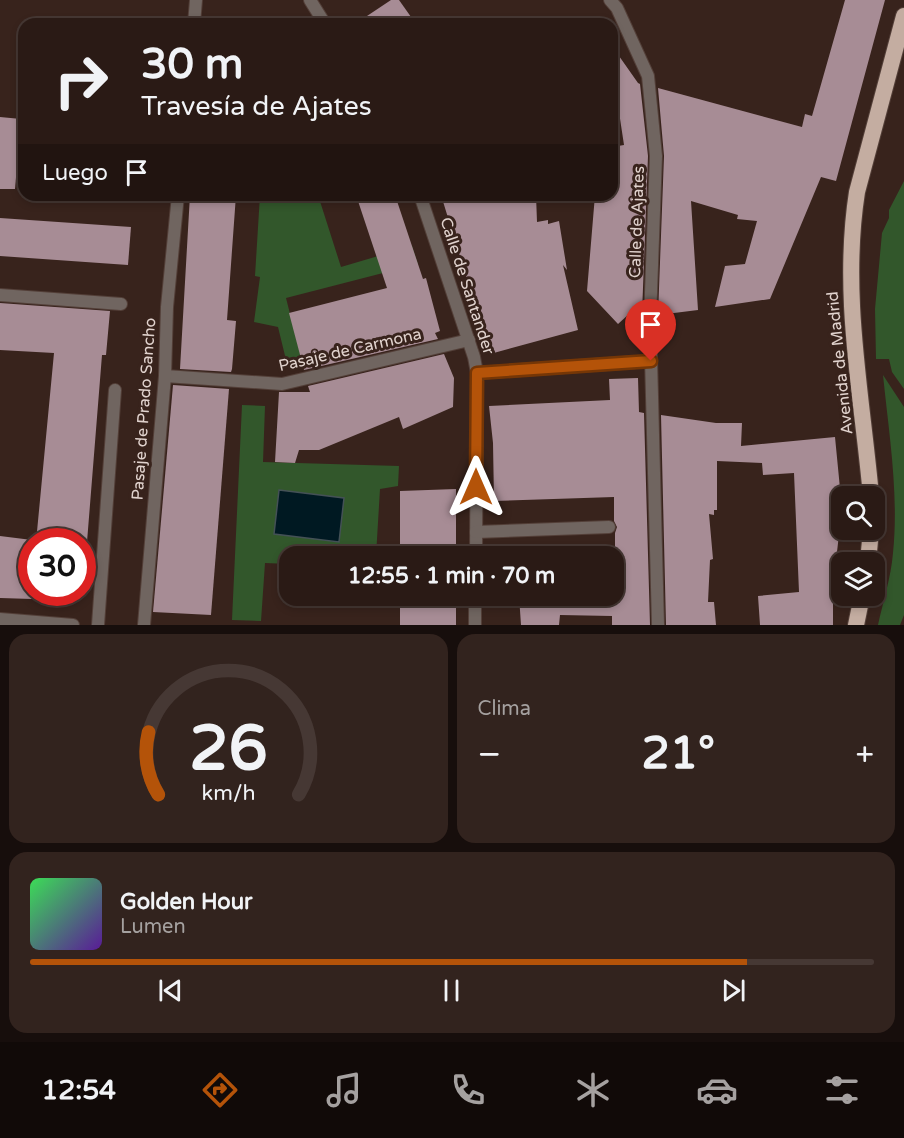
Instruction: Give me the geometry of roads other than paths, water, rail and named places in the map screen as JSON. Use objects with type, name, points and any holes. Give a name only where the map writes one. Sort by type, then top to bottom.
[{"type":"highway","name":"Avenida de Madrid","points":[[870,486],[865,427],[855,360],[850,288],[854,215],[860,182],[904,16]]},
{"type":"highway","points":[[856,625],[860,606]]},
{"type":"street","points":[[194,18],[196,0]]},
{"type":"street","points":[[310,0],[321,18]]},
{"type":"street","name":"Calle de Ajates","points":[[615,3],[648,76],[655,145],[650,320],[658,625]]},
{"type":"street","name":"Pasaje de Prado Sancho","points":[[144,625],[165,375],[167,307],[177,201]]},
{"type":"street","name":"Calle de Santander","points":[[422,201],[469,340],[477,373],[476,546]]},
{"type":"street","points":[[0,295],[121,304]]},
{"type":"street","name":"Pasaje de Carmona","points":[[165,375],[282,384],[469,340]]},
{"type":"street","points":[[477,373],[651,361]]},
{"type":"street","points":[[98,625],[115,390]]},
{"type":"street","points":[[476,532],[609,527]]},
{"type":"street","points":[[475,606],[475,625]]},
{"type":"street","points":[[0,619],[72,625]]},
{"type":"water","points":[[279,490],[344,498],[339,542],[274,534]]}]
